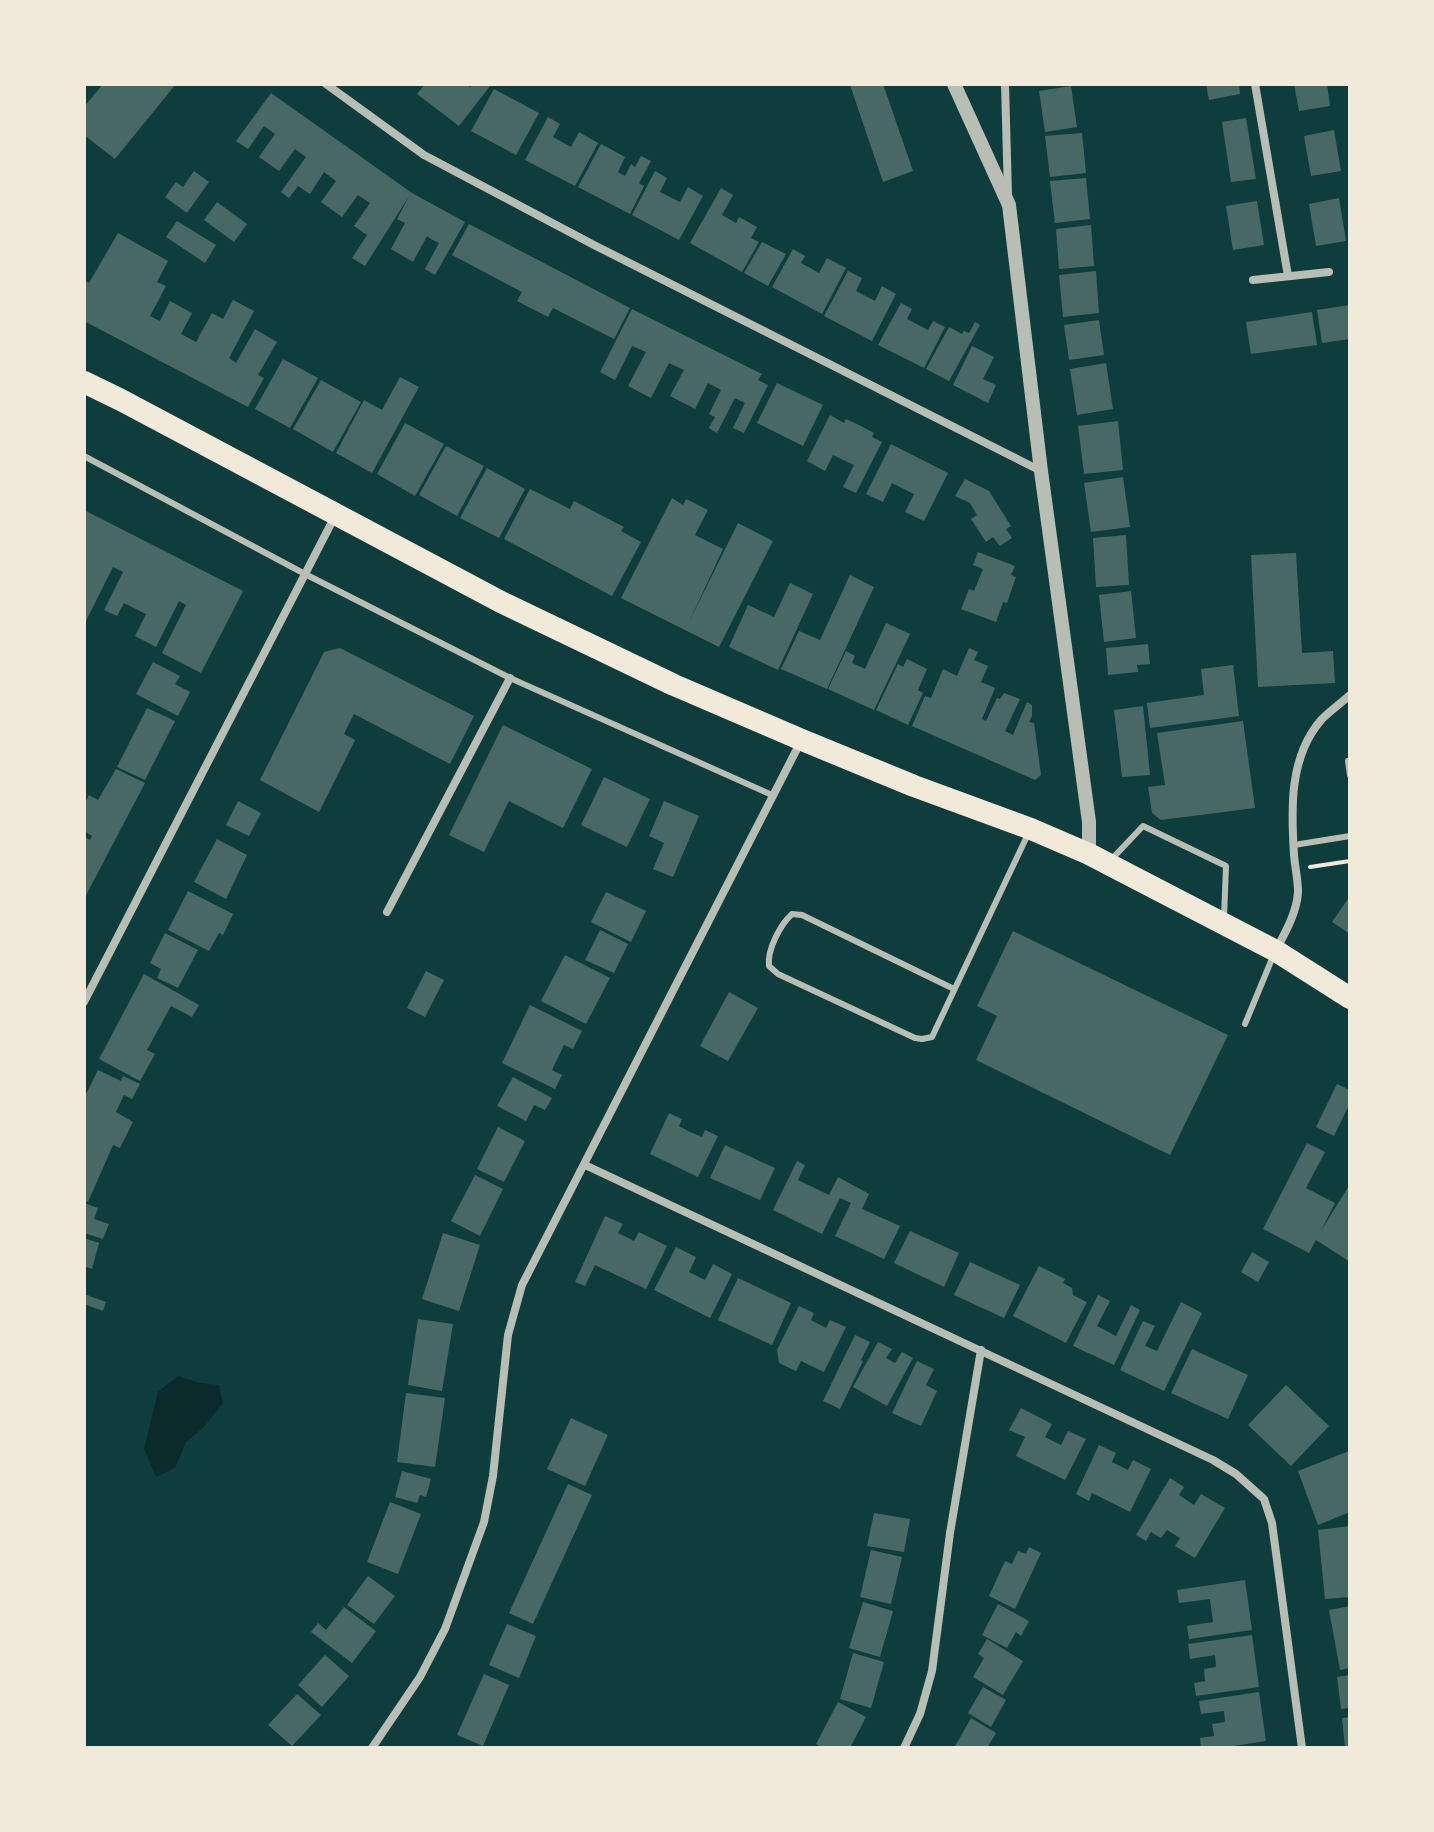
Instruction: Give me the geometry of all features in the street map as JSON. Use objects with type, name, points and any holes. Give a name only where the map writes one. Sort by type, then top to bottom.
[{"type":"highway","points":[[84,382],[501,602],[674,685],[1098,859],[1276,951],[1350,998]]},
{"type":"street","points":[[326,84],[424,155],[608,252],[1041,471]]},
{"type":"street","points":[[954,84],[1009,205]]},
{"type":"street","points":[[1005,84],[1009,205],[1041,471],[1089,822],[1098,859]]},
{"type":"street","points":[[1255,84],[1288,276]]},
{"type":"street","points":[[1253,280],[1329,272]]},
{"type":"street","points":[[84,1002],[336,514]]},
{"type":"street","points":[[387,912],[510,678]]},
{"type":"street","points":[[1276,951],[1288,927],[1298,893],[1292,807],[1297,766],[1310,736],[1323,719],[1350,695]]},
{"type":"street","points":[[372,1748],[420,1677],[439,1641],[484,1522],[493,1476],[508,1335],[522,1285],[802,740]]},
{"type":"street","points":[[585,1165],[1213,1460],[1236,1474],[1264,1499],[1272,1523],[1302,1748]]},
{"type":"street","points":[[904,1748],[920,1714],[932,1671],[950,1533],[981,1350]]},
{"type":"lane","points":[[84,456],[305,574],[510,678],[772,795]]},
{"type":"lane","points":[[1348,761],[1350,775]]},
{"type":"lane","points":[[1098,859],[1143,826],[1226,866],[1224,924]]},
{"type":"lane","points":[[954,989],[802,915],[792,914],[785,920],[768,957],[769,966],[778,974],[915,1038],[932,1037],[1031,829]]},
{"type":"lane","points":[[1294,845],[1350,836]]},
{"type":"lane","points":[[1245,1024],[1276,951]]},
{"type":"path","points":[[1295,869],[1350,861]]},
{"type":"water","points":[[178,1376],[219,1385],[223,1403],[204,1427],[186,1442],[175,1468],[156,1477],[144,1449],[158,1392]]},
{"type":"building","points":[[103,84],[176,84],[115,159],[84,135],[84,107]]},
{"type":"building","points":[[425,84],[490,86],[459,126],[417,94]]},
{"type":"building","points":[[883,84],[913,171],[883,182],[850,85]]},
{"type":"building","points":[[1206,84],[1239,84],[1240,94],[1209,100]]},
{"type":"building","points":[[1294,84],[1327,84],[1330,106],[1299,111]]},
{"type":"building","points":[[1071,86],[1077,127],[1045,132],[1039,91]]},
{"type":"building","points":[[494,89],[539,113],[516,155],[471,131]]},
{"type":"building","points":[[271,93],[412,193],[465,222],[435,275],[425,269],[439,243],[427,236],[413,262],[391,249],[405,223],[397,219],[409,196],[365,266],[352,258],[367,235],[354,226],[370,203],[358,195],[342,217],[321,202],[336,181],[324,172],[310,194],[298,186],[289,198],[281,192],[306,157],[295,149],[279,171],[259,157],[275,134],[264,126],[248,149],[236,141]]},
{"type":"building","points":[[548,117],[560,124],[553,137],[571,147],[579,132],[598,143],[575,186],[525,160]]},
{"type":"building","points":[[1246,118],[1256,179],[1231,182],[1222,122]]},
{"type":"building","points":[[1334,130],[1341,171],[1311,176],[1304,136]]},
{"type":"building","points":[[1082,133],[1086,173],[1050,177],[1045,136]]},
{"type":"building","points":[[601,144],[625,157],[618,172],[625,176],[631,164],[635,167],[641,156],[651,161],[639,183],[644,186],[630,214],[578,187]]},
{"type":"building","points":[[194,171],[209,182],[187,213],[165,197],[176,182],[183,187]]},
{"type":"building","points":[[655,171],[667,178],[660,192],[680,202],[688,187],[703,196],[679,240],[632,215]]},
{"type":"building","points":[[1086,178],[1090,219],[1055,223],[1050,181]]},
{"type":"building","points":[[721,188],[733,195],[722,215],[736,223],[739,217],[757,227],[751,238],[759,242],[742,272],[690,243]]},
{"type":"building","points":[[1339,198],[1346,241],[1316,246],[1309,204]]},
{"type":"building","points":[[1257,201],[1264,245],[1233,250],[1226,206]]},
{"type":"building","points":[[217,202],[247,224],[234,242],[204,220]]},
{"type":"building","points":[[177,221],[216,245],[205,263],[166,237]]},
{"type":"building","points":[[469,224],[630,308],[614,339],[553,308],[548,317],[517,301],[522,292],[452,255]]},
{"type":"building","points":[[1091,225],[1094,266],[1059,269],[1056,229]]},
{"type":"building","points":[[118,233],[168,261],[157,282],[166,286],[150,316],[160,321],[170,301],[192,313],[181,334],[196,342],[212,313],[223,319],[233,300],[254,311],[229,358],[236,363],[255,329],[277,342],[258,375],[264,378],[248,407],[84,321],[84,280],[89,283]]},
{"type":"building","points":[[762,242],[786,254],[768,286],[744,273]]},
{"type":"building","points":[[793,249],[805,256],[801,263],[819,273],[827,258],[846,268],[822,314],[772,287]]},
{"type":"building","points":[[848,271],[862,278],[856,291],[875,301],[882,286],[896,294],[872,341],[824,316]]},
{"type":"building","points":[[1096,271],[1099,313],[1063,317],[1059,275]]},
{"type":"building","points":[[901,303],[912,309],[907,319],[928,330],[933,321],[945,327],[924,368],[878,345]]},
{"type":"building","points":[[1350,305],[1350,339],[1322,343],[1317,310]]},
{"type":"building","points":[[632,309],[762,374],[758,380],[768,385],[744,433],[733,428],[745,403],[735,398],[717,433],[709,428],[715,417],[709,414],[721,390],[708,383],[695,409],[670,396],[684,370],[669,363],[651,398],[628,386],[646,352],[632,346],[615,380],[600,372]]},
{"type":"building","points":[[1312,312],[1317,345],[1251,354],[1246,322]]},
{"type":"building","points":[[1099,320],[1104,355],[1069,360],[1064,325]]},
{"type":"building","points":[[975,322],[980,325],[949,381],[926,369],[949,327],[962,334],[964,331],[969,333]]},
{"type":"building","points":[[972,346],[994,357],[983,379],[996,385],[988,403],[953,385]]},
{"type":"building","points":[[283,359],[318,378],[290,428],[255,409]]},
{"type":"building","points":[[1106,363],[1113,409],[1077,415],[1070,369]]},
{"type":"building","points":[[400,377],[419,387],[372,473],[336,453],[364,400],[382,410]]},
{"type":"building","points":[[321,380],[361,402],[333,452],[293,429]]},
{"type":"building","points":[[777,383],[823,405],[803,446],[757,423]]},
{"type":"building","points":[[830,415],[844,423],[846,419],[859,425],[874,433],[872,437],[882,442],[856,493],[843,487],[854,465],[833,455],[825,471],[807,461]]},
{"type":"building","points":[[1118,421],[1123,470],[1084,474],[1078,426]]},
{"type":"building","points":[[405,423],[444,444],[415,496],[377,474]]},
{"type":"building","points":[[891,444],[948,473],[924,521],[905,512],[914,494],[892,483],[883,502],[866,494]]},
{"type":"building","points":[[446,446],[484,466],[457,516],[419,495]]},
{"type":"building","points":[[487,468],[525,489],[499,538],[460,518]]},
{"type":"building","points":[[1123,477],[1130,527],[1091,532],[1084,483]]},
{"type":"building","points":[[965,479],[989,491],[1011,526],[1006,529],[1012,538],[1000,546],[993,537],[986,542],[971,519],[977,515],[970,503],[955,496]]},
{"type":"building","points":[[530,489],[570,509],[574,501],[624,527],[621,531],[641,542],[612,596],[504,539]]},
{"type":"building","points":[[672,498],[683,505],[686,499],[708,510],[695,535],[723,549],[688,624],[738,523],[773,541],[719,647],[621,598]]},
{"type":"building","points":[[84,510],[243,591],[201,673],[162,653],[186,605],[179,601],[156,647],[135,636],[146,614],[124,603],[117,616],[104,610],[123,572],[113,567],[84,625]]},
{"type":"building","points":[[1126,535],[1129,585],[1096,587],[1093,538]]},
{"type":"building","points":[[978,552],[1015,566],[1011,575],[1016,577],[996,622],[961,609],[969,589],[974,591],[983,569],[973,565]]},
{"type":"building","points":[[1296,553],[1302,653],[1333,651],[1335,683],[1258,687],[1251,555]]},
{"type":"building","points":[[850,575],[874,587],[827,689],[781,669],[799,631],[820,640]]},
{"type":"building","points":[[790,583],[813,594],[778,670],[729,647],[748,605],[774,617]]},
{"type":"building","points":[[1131,591],[1136,638],[1104,642],[1099,595]]},
{"type":"building","points":[[886,623],[910,634],[874,710],[828,689],[846,651],[855,656],[852,663],[865,669]]},
{"type":"building","points":[[1148,644],[1150,664],[1137,665],[1138,672],[1108,675],[1106,648]]},
{"type":"building","points":[[340,648],[474,716],[450,764],[354,714],[344,734],[355,740],[319,812],[260,780],[324,652]]},
{"type":"building","points":[[969,648],[978,652],[974,660],[988,666],[981,682],[995,688],[982,719],[986,721],[997,698],[1000,699],[1004,693],[1020,699],[1005,731],[1013,735],[1027,702],[1032,705],[1029,722],[1034,723],[1041,775],[1035,780],[912,726],[925,696],[931,698],[943,669],[957,676]]},
{"type":"building","points":[[907,659],[927,669],[918,690],[923,693],[908,725],[876,710],[898,664],[903,667]]},
{"type":"building","points":[[153,662],[180,676],[175,684],[190,692],[178,716],[136,694]]},
{"type":"building","points":[[1233,665],[1239,716],[1150,728],[1147,703],[1204,695],[1201,669]]},
{"type":"building","points":[[1143,706],[1150,775],[1122,777],[1114,710]]},
{"type":"building","points":[[147,708],[175,721],[145,780],[117,767]]},
{"type":"building","points":[[1243,721],[1255,808],[1161,820],[1152,813],[1148,787],[1165,785],[1157,733]]},
{"type":"building","points":[[503,725],[592,769],[563,828],[509,801],[484,852],[449,835]]},
{"type":"building","points":[[116,769],[145,783],[84,899],[84,837],[90,840],[92,836],[84,831],[84,805],[89,795],[98,800]]},
{"type":"building","points":[[604,777],[650,799],[627,847],[581,825]]},
{"type":"building","points":[[238,801],[261,813],[249,836],[226,825]]},
{"type":"building","points":[[664,801],[699,816],[673,877],[653,869],[664,843],[649,836]]},
{"type":"building","points":[[217,839],[247,855],[226,899],[194,882]]},
{"type":"building","points":[[188,891],[233,914],[223,935],[219,933],[209,951],[168,930]]},
{"type":"building","points":[[606,892],[646,911],[631,942],[591,922]]},
{"type":"building","points":[[1348,899],[1350,901],[1350,934],[1332,922]]},
{"type":"building","points":[[600,930],[628,944],[614,973],[585,960]]},
{"type":"building","points":[[1013,931],[1228,1035],[1170,1155],[976,1060],[997,1016],[977,1006]]},
{"type":"building","points":[[165,933],[198,950],[178,988],[157,978],[161,969],[150,963]]},
{"type":"building","points":[[565,955],[610,978],[586,1024],[541,1001]]},
{"type":"building","points":[[426,971],[444,980],[425,1017],[407,1008]]},
{"type":"building","points":[[144,974],[199,1005],[192,1017],[171,1006],[147,1050],[155,1054],[140,1081],[99,1059]]},
{"type":"building","points":[[729,992],[758,1008],[728,1061],[700,1046]]},
{"type":"building","points":[[530,1005],[582,1031],[573,1049],[564,1045],[552,1070],[562,1075],[555,1089],[502,1063]]},
{"type":"building","points":[[98,1070],[121,1081],[123,1076],[140,1084],[132,1099],[124,1095],[116,1112],[133,1122],[120,1148],[113,1145],[88,1202],[84,1200],[84,1098]]},
{"type":"building","points":[[513,1077],[552,1098],[545,1110],[534,1105],[526,1121],[497,1106]]},
{"type":"building","points":[[1337,1084],[1350,1090],[1350,1103],[1334,1136],[1316,1127]]},
{"type":"building","points":[[669,1113],[682,1119],[679,1126],[690,1132],[702,1137],[705,1130],[718,1136],[698,1177],[650,1154]]},
{"type":"building","points":[[498,1127],[525,1141],[504,1182],[477,1169]]},
{"type":"building","points":[[1307,1143],[1325,1152],[1306,1188],[1335,1203],[1321,1231],[1350,1184],[1350,1262],[1316,1240],[1309,1253],[1263,1229]]},
{"type":"building","points":[[725,1145],[775,1168],[760,1200],[710,1178]]},
{"type":"building","points":[[797,1161],[805,1165],[798,1180],[829,1195],[838,1177],[869,1194],[862,1209],[900,1226],[884,1259],[835,1236],[851,1203],[840,1198],[822,1234],[773,1210]]},
{"type":"building","points":[[475,1175],[503,1189],[480,1236],[451,1221]]},
{"type":"building","points":[[84,1203],[98,1208],[94,1219],[109,1224],[103,1239],[84,1233]]},
{"type":"building","points":[[605,1216],[623,1224],[618,1233],[634,1241],[639,1232],[667,1246],[646,1289],[595,1265],[585,1286],[575,1282]]},
{"type":"building","points":[[910,1231],[959,1253],[944,1287],[894,1263]]},
{"type":"building","points":[[443,1233],[480,1245],[459,1311],[422,1299]]},
{"type":"building","points":[[84,1238],[99,1243],[92,1269],[84,1266]]},
{"type":"building","points":[[676,1247],[696,1257],[689,1272],[705,1280],[713,1264],[732,1274],[710,1318],[654,1290]]},
{"type":"building","points":[[1252,1252],[1269,1262],[1258,1282],[1241,1272]]},
{"type":"building","points":[[970,1262],[1020,1285],[1004,1318],[954,1295]]},
{"type":"building","points":[[1039,1266],[1065,1279],[1063,1283],[1072,1288],[1073,1295],[1087,1302],[1066,1343],[1013,1316]]},
{"type":"building","points":[[738,1278],[791,1303],[772,1345],[718,1320]]},
{"type":"building","points":[[84,1294],[106,1302],[103,1311],[84,1304]]},
{"type":"building","points":[[1098,1295],[1110,1301],[1097,1326],[1116,1336],[1131,1305],[1140,1310],[1114,1365],[1073,1346]]},
{"type":"building","points":[[1181,1302],[1202,1313],[1164,1391],[1120,1370],[1143,1321],[1155,1326],[1145,1346],[1157,1351]]},
{"type":"building","points":[[799,1306],[814,1313],[811,1320],[826,1328],[830,1320],[846,1327],[824,1372],[801,1361],[796,1371],[779,1363],[777,1350]]},
{"type":"building","points":[[418,1319],[453,1324],[442,1391],[408,1385]]},
{"type":"building","points":[[855,1335],[870,1342],[840,1409],[823,1401]]},
{"type":"building","points":[[878,1342],[892,1349],[886,1358],[895,1363],[902,1352],[913,1358],[887,1406],[853,1387]]},
{"type":"building","points":[[1192,1349],[1248,1375],[1228,1419],[1171,1393]]},
{"type":"building","points":[[917,1361],[934,1369],[926,1385],[937,1391],[921,1426],[892,1413]]},
{"type":"building","points":[[1286,1385],[1329,1426],[1291,1466],[1248,1425]]},
{"type":"building","points":[[406,1393],[445,1398],[435,1467],[397,1462]]},
{"type":"building","points":[[1021,1408],[1052,1424],[1045,1437],[1061,1445],[1068,1431],[1086,1439],[1065,1480],[1016,1456],[1025,1437],[1009,1430]]},
{"type":"building","points":[[571,1418],[608,1435],[585,1486],[547,1469]]},
{"type":"building","points":[[1099,1445],[1116,1453],[1112,1462],[1128,1470],[1133,1460],[1151,1469],[1130,1512],[1092,1493],[1089,1501],[1076,1494]]},
{"type":"building","points":[[1349,1451],[1350,1512],[1318,1525],[1298,1471]]},
{"type":"building","points":[[402,1471],[431,1479],[426,1497],[420,1495],[417,1503],[395,1497]]},
{"type":"building","points":[[1170,1478],[1184,1487],[1179,1495],[1194,1505],[1201,1494],[1225,1508],[1195,1558],[1175,1546],[1180,1538],[1167,1530],[1161,1538],[1151,1532],[1146,1541],[1136,1535]]},
{"type":"building","points":[[568,1484],[592,1495],[533,1624],[509,1613]]},
{"type":"building","points":[[390,1502],[421,1514],[398,1574],[367,1562]]},
{"type":"building","points":[[874,1513],[910,1519],[904,1552],[867,1546]]},
{"type":"building","points":[[1350,1526],[1350,1597],[1325,1599],[1318,1530]]},
{"type":"building","points":[[1029,1547],[1041,1553],[1015,1609],[989,1596],[1005,1561],[1012,1564],[1018,1551],[1026,1554]]},
{"type":"building","points":[[871,1550],[902,1557],[891,1604],[860,1597]]},
{"type":"building","points":[[368,1576],[395,1596],[374,1624],[347,1605]]},
{"type":"building","points":[[1245,1580],[1252,1630],[1189,1639],[1187,1626],[1213,1622],[1210,1599],[1179,1603],[1177,1590]]},
{"type":"building","points":[[863,1602],[893,1611],[880,1657],[849,1648]]},
{"type":"building","points":[[998,1604],[1029,1621],[1021,1636],[1016,1632],[1007,1648],[982,1635]]},
{"type":"building","points":[[1350,1606],[1350,1668],[1340,1670],[1329,1610]]},
{"type":"building","points":[[344,1607],[376,1631],[352,1663],[311,1632],[318,1623],[326,1630]]},
{"type":"building","points":[[507,1624],[536,1636],[519,1678],[489,1665]]},
{"type":"building","points":[[1252,1635],[1259,1687],[1196,1696],[1194,1683],[1205,1681],[1204,1669],[1216,1667],[1215,1655],[1190,1659],[1188,1644]]},
{"type":"building","points":[[987,1639],[1023,1661],[1003,1695],[973,1677],[984,1658],[978,1654]]},
{"type":"building","points":[[853,1653],[884,1662],[871,1708],[840,1699]]},
{"type":"building","points":[[325,1655],[349,1676],[322,1707],[298,1685]]},
{"type":"building","points":[[484,1674],[509,1685],[483,1746],[457,1735]]},
{"type":"building","points":[[1350,1675],[1350,1708],[1341,1709],[1337,1677]]},
{"type":"building","points":[[983,1687],[1006,1700],[991,1727],[968,1713]]},
{"type":"building","points":[[1259,1692],[1266,1741],[1201,1748],[1200,1738],[1214,1736],[1212,1724],[1225,1722],[1224,1711],[1201,1714],[1199,1701]]},
{"type":"building","points":[[297,1694],[321,1715],[292,1746],[268,1725]]},
{"type":"building","points":[[838,1702],[866,1717],[850,1748],[823,1748],[816,1744]]},
{"type":"building","points":[[1350,1717],[1350,1748],[1345,1748],[1342,1718]]},
{"type":"building","points":[[971,1718],[996,1733],[987,1748],[954,1748]]}]
